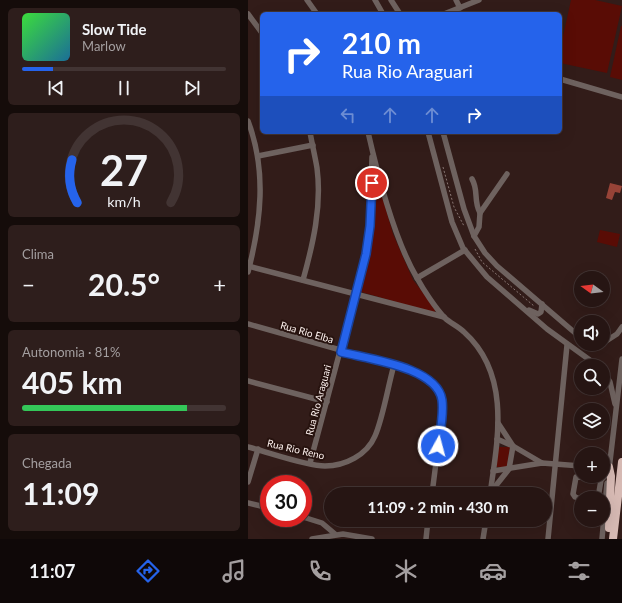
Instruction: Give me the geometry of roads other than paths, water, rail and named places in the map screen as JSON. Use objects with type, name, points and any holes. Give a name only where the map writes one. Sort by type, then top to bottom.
[{"type":"highway","points":[[613,539],[622,462]]},
{"type":"highway","points":[[609,539],[610,475]]},
{"type":"street","points":[[307,0],[316,12]]},
{"type":"street","points":[[375,0],[382,12]]},
{"type":"street","points":[[391,0],[399,12]]},
{"type":"street","points":[[456,0],[460,8]]},
{"type":"street","points":[[449,12],[479,0]]},
{"type":"street","points":[[248,14],[260,30]]},
{"type":"street","points":[[562,80],[622,97]]},
{"type":"street","points":[[248,122],[258,156],[261,198],[259,220],[248,268],[303,280],[355,295],[444,317]]},
{"type":"street","points":[[303,280],[316,221],[317,169],[310,134]]},
{"type":"street","points":[[368,134],[372,152],[395,228],[417,278],[444,317],[465,332],[490,367],[499,407],[497,439],[491,487]]},
{"type":"street","points":[[429,134],[452,222],[465,250],[487,276],[568,344],[588,359]]},
{"type":"street","points":[[444,134],[474,236],[497,266],[574,332]]},
{"type":"street","points":[[258,156],[313,145]]},
{"type":"street","name":"Rua Rio Araguari","points":[[310,463],[341,352],[366,254],[370,226],[372,152]]},
{"type":"street","points":[[480,213],[507,174]]},
{"type":"street","points":[[472,179],[476,193],[476,204],[480,213],[479,227],[474,236]]},
{"type":"street","points":[[417,278],[465,250]]},
{"type":"street","points":[[518,303],[538,314],[541,312],[542,304]]},
{"type":"street","name":"Rua Rio Elba","points":[[248,324],[341,352],[416,371],[428,378],[436,386],[442,399],[442,415],[433,487]]},
{"type":"street","points":[[610,338],[617,334],[622,327]]},
{"type":"street","points":[[548,539],[568,344]]},
{"type":"street","points":[[609,447],[622,359]]},
{"type":"street","name":"Rua Rio Reno","points":[[248,447],[325,466],[338,464],[353,459],[365,450],[375,437],[394,365]]},
{"type":"street","points":[[248,381],[327,402]]},
{"type":"street","points":[[610,382],[616,408]]},
{"type":"street","points":[[495,487],[509,469],[513,446],[498,423]]},
{"type":"street","points":[[497,439],[513,446],[542,463]]},
{"type":"street","points":[[248,482],[258,449]]},
{"type":"street","points":[[493,471],[542,463],[574,466]]},
{"type":"street","points":[[574,496],[575,483]]},
{"type":"street","points":[[248,503],[260,506]]},
{"type":"street","points":[[312,520],[322,523],[335,534]]},
{"type":"street","points":[[426,539],[427,527]]},
{"type":"street","points":[[483,539],[485,527]]},
{"type":"street","points":[[602,539],[603,527]]},
{"type":"street","points":[[312,539],[335,534],[352,534],[372,539]]}]
